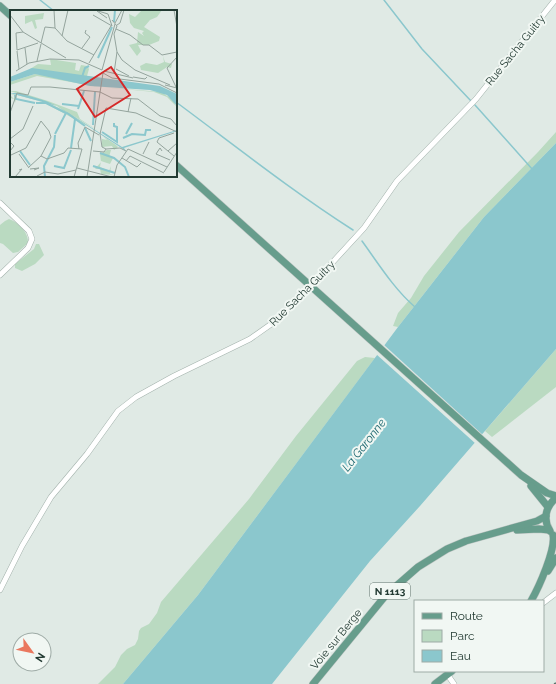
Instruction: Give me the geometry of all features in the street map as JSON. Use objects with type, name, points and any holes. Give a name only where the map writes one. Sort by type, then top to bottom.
[{"type":"main road","points":[[0,6],[10,15]]},
{"type":"main road","points":[[177,165],[519,472],[547,493],[556,497],[548,507],[546,516],[553,534],[553,546],[540,583]]},
{"type":"main road","points":[[519,472],[548,507]]},
{"type":"main road","name":"N 1113","points":[[494,533],[537,522],[546,516]]},
{"type":"main road","name":"N 1113","points":[[494,533],[532,529],[553,534]]},
{"type":"main road","name":"Voie sur Berge","points":[[314,684],[379,603],[409,574],[428,560],[447,549],[471,539],[494,533]]},
{"type":"main road","points":[[532,600],[540,583],[556,558]]},
{"type":"main road","points":[[435,684],[450,673]]},
{"type":"street","name":"Rue Sacha Guitry","points":[[0,590],[22,546],[52,498],[118,412],[136,398],[174,376],[250,339],[277,320],[300,298],[364,228],[397,181],[476,99],[555,0]]},
{"type":"street","points":[[0,203],[29,231],[32,239],[28,248],[0,275]]},
{"type":"street","points":[[544,602],[556,593]]},
{"type":"street","points":[[450,673],[454,684]]},
{"type":"green space","points":[[556,132],[556,143],[484,217],[398,327],[393,326],[398,313],[411,298],[424,276],[459,232]]},
{"type":"green space","points":[[9,219],[22,228],[28,239],[28,243],[18,252],[13,253],[0,243],[0,225]]},
{"type":"green space","points":[[36,244],[39,244],[44,255],[35,264],[22,271],[15,268],[15,264],[34,249]]},
{"type":"green space","points":[[556,349],[556,387],[492,437],[485,431]]},
{"type":"green space","points":[[365,357],[375,358],[198,595],[123,684],[98,684],[115,667],[121,655],[127,649],[135,645],[138,639],[139,631],[141,628],[149,624],[157,613],[161,602],[249,499],[296,436],[357,361]]},
{"type":"water","name":"La Garonne","points":[[556,143],[556,349],[420,506],[370,561],[272,684],[123,684],[198,595],[398,327],[484,217]]},
{"type":"pier","points":[[383,344],[484,436],[476,444],[376,354]]},
{"type":"waterway","points":[[40,0],[53,10]]},
{"type":"waterway","points":[[384,0],[422,49],[471,101]]},
{"type":"waterway","points":[[177,103],[285,184],[353,230]]},
{"type":"waterway","points":[[475,105],[533,170]]},
{"type":"waterway","points":[[362,241],[393,284],[415,307]]}]
